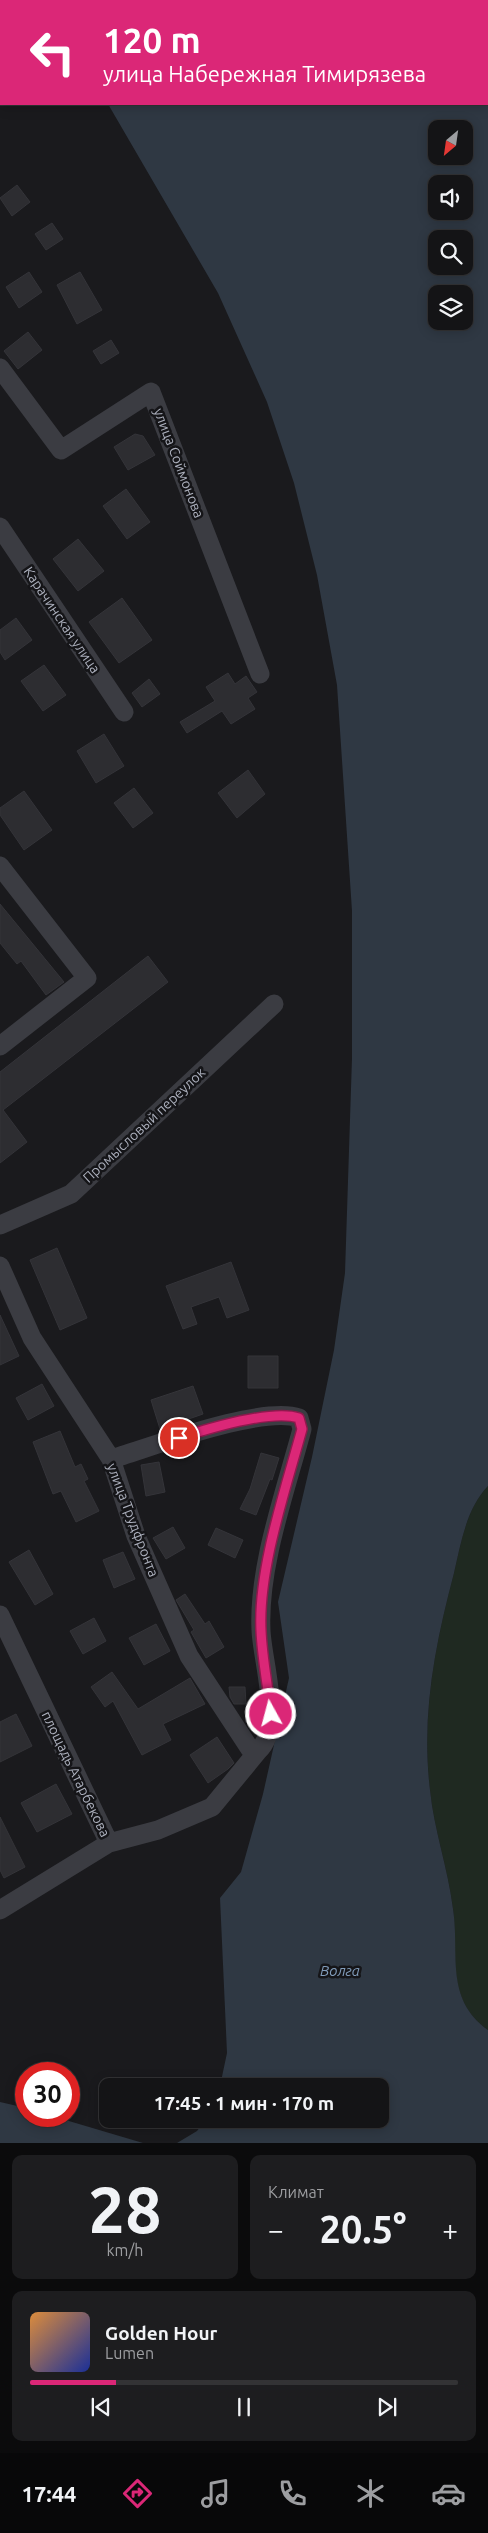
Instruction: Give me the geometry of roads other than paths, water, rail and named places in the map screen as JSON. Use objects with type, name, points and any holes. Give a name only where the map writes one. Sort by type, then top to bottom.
[{"type":"street","name":"улица Соймонова","points":[[0,368],[61,450],[151,392],[260,674]]},
{"type":"street","name":"Карачинская улица","points":[[0,528],[124,712]]},
{"type":"street","points":[[0,866],[87,978],[0,1046]]},
{"type":"street","name":"Промысловый переулок","points":[[0,1225],[71,1194],[274,1004]]},
{"type":"street","name":"улица Трудфронта","points":[[0,1266],[32,1338],[111,1460],[136,1536],[189,1656],[254,1750]]},
{"type":"street","points":[[109,1844],[158,1830],[212,1806],[254,1750],[264,1745],[271,1714],[260,1629],[265,1581],[268,1557],[302,1429],[299,1418],[287,1414],[213,1427],[111,1460]]},
{"type":"street","name":"площадь Атарбекова","points":[[0,1615],[109,1844],[0,1910]]},
{"type":"water","name":"Волга","points":[[109,105],[488,105],[488,1486],[474,1505],[469,1516],[459,1550],[436,1654],[427,1735],[430,1790],[453,1909],[459,1990],[465,2004],[474,2017],[488,2030],[488,2143],[177,2143],[199,2128],[389,2128],[389,2078],[222,2078],[227,2053],[220,1898],[241,1872],[263,1794],[289,1678],[278,1602],[312,1457],[334,1350],[345,1273],[352,1058],[352,911],[337,685],[317,575],[294,483],[267,402],[218,293]]},
{"type":"water","points":[[0,2102],[15,2105],[15,2127],[80,2127],[80,2124],[143,2143],[0,2143]]}]
